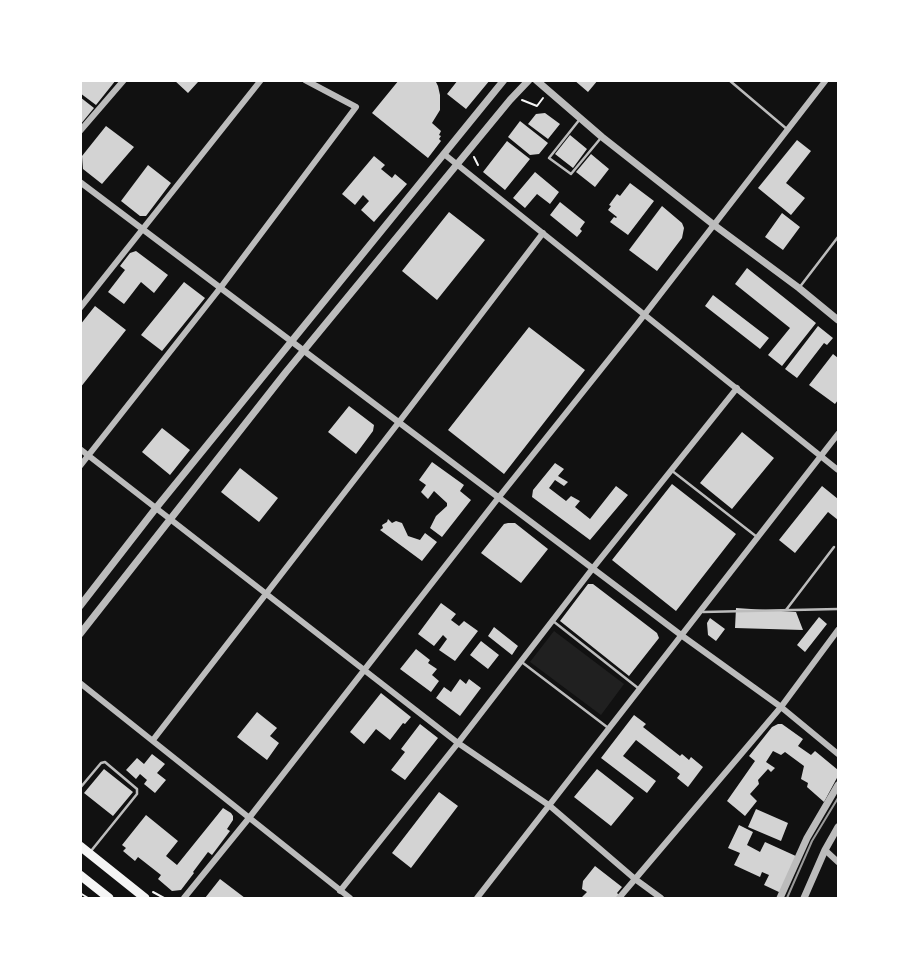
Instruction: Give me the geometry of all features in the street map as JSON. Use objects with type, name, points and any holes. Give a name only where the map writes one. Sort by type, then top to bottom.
[{"type":"main road","points":[[80,846],[145,898]]},
{"type":"main road","points":[[80,875],[109,898]]},
{"type":"street","points":[[80,131],[124,80]]},
{"type":"street","points":[[80,308],[261,80]]},
{"type":"street","points":[[80,466],[221,287],[356,107],[305,80]]},
{"type":"street","points":[[80,606],[156,508],[504,80]]},
{"type":"street","points":[[80,634],[304,350],[529,80]]},
{"type":"street","points":[[536,80],[602,137],[838,320]]},
{"type":"street","points":[[184,898],[826,80]]},
{"type":"street","points":[[444,154],[838,470]]},
{"type":"street","points":[[80,182],[681,635],[781,707],[838,754]]},
{"type":"street","points":[[153,740],[543,233]]},
{"type":"street","points":[[340,891],[737,388]]},
{"type":"street","points":[[477,898],[838,434]]},
{"type":"street","points":[[80,449],[458,743],[550,806],[661,898]]},
{"type":"street","points":[[619,898],[781,707],[838,630]]},
{"type":"street","points":[[80,683],[350,898]]},
{"type":"street","points":[[780,898],[807,838],[838,785]]},
{"type":"street","points":[[804,898],[838,827]]},
{"type":"street","points":[[825,850],[838,862]]},
{"type":"lane","points":[[729,80],[788,130]]},
{"type":"lane","points":[[580,118],[549,158],[571,174],[602,137]]},
{"type":"lane","points":[[799,288],[838,237]]},
{"type":"lane","points":[[671,470],[758,538]]},
{"type":"lane","points":[[786,610],[834,547]]},
{"type":"lane","points":[[699,612],[838,609]]},
{"type":"lane","points":[[553,621],[640,690]]},
{"type":"lane","points":[[521,662],[609,729]]},
{"type":"lane","points":[[80,788],[101,763],[105,762],[137,789],[137,794],[89,853]]},
{"type":"path","points":[[520,100],[537,106]]},
{"type":"path","points":[[474,157],[478,164]]},
{"type":"path","points":[[80,893],[88,898]]},
{"type":"shaded area","points":[[554,631],[624,684],[601,715],[530,662]]},
{"type":"building","points":[[80,80],[116,80],[96,105],[80,93]]},
{"type":"building","points":[[174,80],[196,80],[198,82],[188,93]]},
{"type":"building","points":[[399,80],[435,80],[438,86],[440,110],[432,123],[441,131],[441,141],[428,158],[372,113]]},
{"type":"building","points":[[458,80],[490,80],[466,109],[447,94]]},
{"type":"building","points":[[574,80],[598,80],[588,92]]},
{"type":"building","points":[[80,97],[94,108],[80,125]]},
{"type":"building","points":[[545,113],[560,124],[548,139],[528,124],[536,114]]},
{"type":"building","points":[[520,121],[548,143],[539,154],[530,155],[508,137]]},
{"type":"building","points":[[106,126],[134,147],[102,184],[83,169],[82,156]]},
{"type":"building","points":[[570,135],[587,149],[573,168],[555,154]]},
{"type":"building","points":[[797,140],[811,151],[786,183],[805,198],[791,215],[758,188]]},
{"type":"building","points":[[507,141],[530,159],[505,190],[483,172]]},
{"type":"building","points":[[591,154],[609,169],[595,187],[576,172]]},
{"type":"building","points":[[374,156],[385,165],[381,169],[392,178],[395,174],[407,184],[374,222],[361,210],[369,201],[363,195],[355,205],[342,194]]},
{"type":"building","points":[[148,165],[171,183],[146,216],[140,216],[121,201]]},
{"type":"building","points":[[535,172],[559,192],[550,204],[537,194],[525,208],[513,198]]},
{"type":"building","points":[[630,183],[654,201],[628,235],[610,222],[617,217],[608,210],[617,194],[620,196]]},
{"type":"building","points":[[560,202],[585,222],[577,237],[550,215]]},
{"type":"building","points":[[662,206],[682,223],[684,228],[682,238],[657,271],[629,250]]},
{"type":"building","points":[[449,212],[485,240],[437,300],[402,271]]},
{"type":"building","points":[[782,213],[800,227],[783,250],[765,237]]},
{"type":"building","points":[[136,251],[168,275],[154,293],[141,282],[124,304],[108,292],[125,270],[120,266],[130,253]]},
{"type":"building","points":[[747,268],[816,323],[782,366],[768,355],[790,328],[735,284]]},
{"type":"building","points":[[184,282],[205,298],[162,351],[141,335]]},
{"type":"building","points":[[713,295],[769,338],[760,349],[705,306]]},
{"type":"building","points":[[95,306],[126,330],[80,388],[80,325]]},
{"type":"building","points":[[818,326],[833,338],[827,345],[824,343],[797,378],[785,369]]},
{"type":"building","points":[[529,327],[585,370],[504,474],[448,430]]},
{"type":"building","points":[[833,354],[838,358],[838,400],[835,404],[809,385]]},
{"type":"building","points":[[349,406],[374,425],[373,431],[356,454],[328,432]]},
{"type":"building","points":[[162,428],[190,450],[170,475],[142,452]]},
{"type":"building","points":[[742,432],[774,458],[732,509],[700,483]]},
{"type":"building","points":[[432,462],[464,485],[460,491],[471,500],[442,537],[430,528],[447,503],[434,491],[428,499],[421,492],[426,485],[419,480]]},
{"type":"building","points":[[555,463],[564,469],[558,476],[568,482],[564,486],[555,480],[549,488],[566,501],[571,496],[580,501],[575,507],[590,519],[616,486],[628,495],[590,540],[532,497],[533,490]]},
{"type":"building","points":[[240,468],[278,498],[259,522],[221,492]]},
{"type":"building","points":[[672,484],[736,534],[676,611],[612,560]]},
{"type":"building","points":[[822,486],[838,499],[838,520],[828,512],[795,553],[779,540]]},
{"type":"building","points":[[388,519],[392,523],[402,523],[408,536],[420,540],[425,533],[437,542],[422,561],[380,530]]},
{"type":"building","points":[[515,523],[548,549],[521,583],[481,553],[504,524]]},
{"type":"building","points":[[588,584],[593,584],[657,633],[659,638],[629,676],[560,621]]},
{"type":"building","points":[[441,603],[456,614],[451,620],[459,626],[464,621],[478,631],[455,661],[439,650],[447,639],[443,635],[434,646],[418,634]]},
{"type":"building","points":[[736,608],[796,612],[803,630],[735,628]]},
{"type":"building","points":[[819,617],[827,624],[805,652],[797,645]]},
{"type":"building","points":[[710,618],[725,629],[716,641],[708,635],[707,623]]},
{"type":"building","points":[[494,627],[518,646],[512,655],[488,636]]},
{"type":"building","points":[[481,641],[499,655],[488,669],[470,655]]},
{"type":"building","points":[[416,649],[437,669],[432,675],[439,681],[431,692],[400,669]]},
{"type":"building","points":[[460,679],[466,684],[469,679],[481,688],[460,716],[436,698],[444,687],[451,692]]},
{"type":"building","points":[[381,693],[411,717],[390,740],[376,729],[364,744],[350,732]]},
{"type":"building","points":[[257,712],[277,728],[270,736],[279,743],[267,760],[237,737]]},
{"type":"building","points":[[634,715],[646,724],[643,727],[680,756],[682,754],[689,760],[691,757],[703,767],[688,787],[677,778],[680,774],[636,740],[623,756],[656,781],[647,793],[601,758]]},
{"type":"building","points":[[420,724],[438,738],[405,780],[391,770],[405,752],[401,749]]},
{"type":"building","points":[[778,724],[803,739],[798,746],[811,755],[815,751],[838,770],[838,776],[824,802],[807,787],[808,783],[801,779],[804,766],[785,752],[781,755],[773,751],[766,762],[775,768],[771,772],[768,769],[758,780],[759,784],[750,794],[757,801],[745,816],[727,801],[755,761],[749,756],[772,727]]},
{"type":"building","points":[[152,754],[165,764],[157,773],[166,780],[155,793],[144,784],[147,780],[140,774],[136,779],[126,770],[137,758],[144,764]]},
{"type":"building","points":[[104,769],[133,792],[113,816],[84,793]]},
{"type":"building","points":[[597,769],[634,798],[611,826],[574,797]]},
{"type":"building","points":[[439,792],[458,806],[411,868],[392,853]]},
{"type":"building","points":[[223,808],[233,816],[227,829],[230,831],[212,855],[208,852],[181,890],[172,891],[158,879],[161,875],[138,857],[135,861],[123,851],[126,848],[122,845],[146,815],[178,841],[166,856],[177,865]]},
{"type":"building","points":[[756,809],[788,823],[781,841],[748,827]]},
{"type":"building","points":[[739,825],[753,832],[747,845],[760,852],[765,842],[798,857],[781,893],[764,885],[769,875],[762,872],[760,877],[734,865],[740,853],[728,848]]},
{"type":"building","points":[[595,866],[622,887],[616,898],[581,898],[587,892],[582,889],[583,881]]},
{"type":"building","points":[[220,879],[245,898],[205,898]]},
{"type":"tram line","points":[[787,898],[812,841],[838,798]]}]
